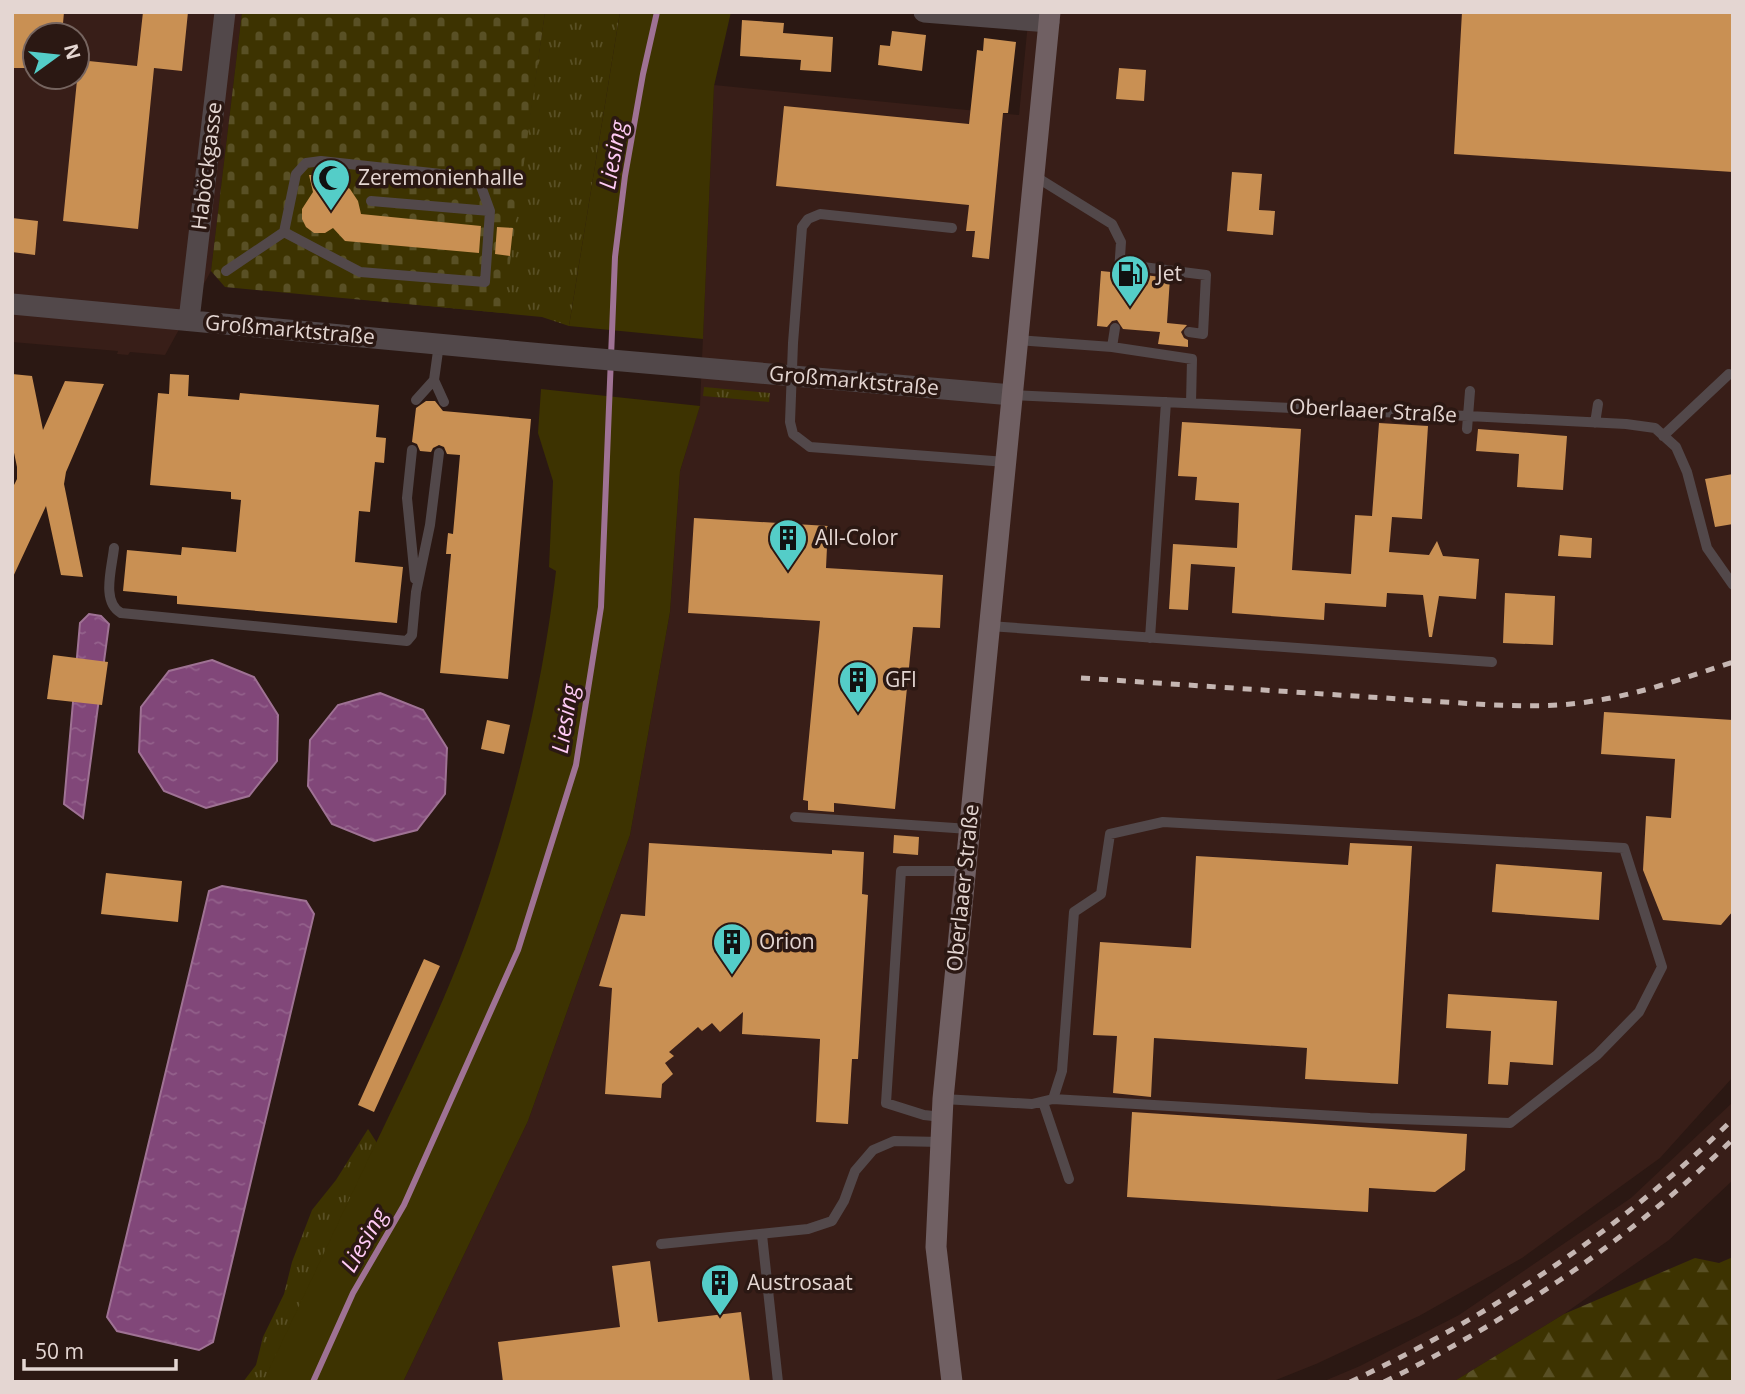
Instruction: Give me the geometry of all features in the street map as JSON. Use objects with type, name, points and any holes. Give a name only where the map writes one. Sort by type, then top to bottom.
[{"type":"main road","name":"Oberlaaer Straße","points":[[952,1382],[936,1247],[943,1108],[1049,17]]},
{"type":"street","name":"Haböckgasse","points":[[189,320],[225,12]]},
{"type":"street","points":[[924,12],[1049,17]]},
{"type":"street","name":"Großmarktstraße","points":[[12,304],[1012,395]]},
{"type":"lane","points":[[226,271],[284,232],[296,174],[306,163],[315,161],[478,178],[490,211],[485,282],[360,272],[284,232]]},
{"type":"lane","points":[[1034,175],[1112,224],[1121,242],[1119,268],[1206,275],[1203,334],[1189,332]]},
{"type":"lane","points":[[371,201],[490,211]]},
{"type":"lane","points":[[952,228],[820,215],[808,219],[802,227],[790,428],[800,441],[810,447],[1006,462]]},
{"type":"lane","points":[[1112,347],[1115,328]]},
{"type":"lane","points":[[1017,340],[1112,347],[1192,359],[1191,403]]},
{"type":"lane","points":[[439,344],[434,380],[444,402]]},
{"type":"lane","points":[[1729,374],[1663,436],[1676,447],[1687,472],[1707,548],[1733,585]]},
{"type":"lane","points":[[416,400],[434,380]]},
{"type":"lane","points":[[1467,429],[1470,391]]},
{"type":"lane","name":"Oberlaaer Straße","points":[[1012,395],[1595,423],[1655,428],[1663,436]]},
{"type":"lane","points":[[1150,638],[1166,402]]},
{"type":"lane","points":[[1595,423],[1598,404]]},
{"type":"lane","points":[[412,450],[407,499],[416,592]]},
{"type":"lane","points":[[114,548],[109,596],[115,610],[121,613],[407,641],[412,635],[416,592],[430,525],[439,453]]},
{"type":"lane","points":[[989,626],[1492,662]]},
{"type":"lane","points":[[795,817],[969,829]]},
{"type":"lane","points":[[965,871],[901,871],[886,1103],[924,1115],[943,1108],[1048,1101],[1510,1123],[1606,1047],[1639,1012],[1662,967],[1624,848],[1163,822],[1110,834],[1101,894],[1074,912],[1062,1071],[1048,1101],[1069,1179]]},
{"type":"lane","points":[[661,1244],[808,1229],[832,1221],[844,1201],[855,1171],[873,1150],[894,1141],[941,1142]]},
{"type":"lane","points":[[762,1235],[778,1382]]},
{"type":"shaded area","points":[[12,12],[242,12],[211,271],[165,355],[130,352],[128,355],[117,354],[118,351],[12,342]]},
{"type":"shaded area","points":[[1029,12],[1733,12],[1733,1077],[1660,1158],[1522,1258],[1419,1316],[1271,1382],[403,1382],[528,1121],[630,835],[670,612],[680,471],[700,405],[714,85],[1019,115]]},
{"type":"shaded area","points":[[1733,1102],[1733,1180],[1669,1240],[1564,1314],[1453,1382],[1322,1382],[1360,1366],[1459,1315],[1631,1198]]},
{"type":"green space","points":[[242,12],[545,12],[503,313],[225,287],[211,271]]},
{"type":"green space","points":[[545,12],[620,12],[569,326],[542,317],[368,300],[521,177]]},
{"type":"green space","points":[[620,12],[731,12],[714,86],[703,339],[569,326]]},
{"type":"green space","points":[[704,387],[770,393],[769,402],[703,396]]},
{"type":"green space","points":[[541,389],[700,406],[680,471],[670,612],[630,835],[528,1121],[403,1382],[263,1382],[446,992],[483,896],[510,805],[533,711],[556,571],[549,567],[553,481],[538,433]]},
{"type":"green space","points":[[368,1129],[377,1143],[302,1382],[243,1382],[256,1365],[263,1337],[284,1294],[292,1262],[312,1210],[336,1180]]},
{"type":"green space","points":[[1733,1257],[1733,1382],[1453,1382],[1564,1314],[1695,1258],[1719,1263]]},
{"type":"water","points":[[89,614],[101,616],[109,624],[83,818],[64,804],[80,623]]},
{"type":"water","points":[[212,660],[254,677],[278,715],[277,761],[249,796],[206,808],[164,791],[139,752],[141,707],[169,671]]},
{"type":"water","points":[[380,693],[423,710],[447,748],[445,794],[417,830],[374,841],[332,824],[308,786],[310,740],[338,705]]},
{"type":"water","points":[[222,886],[306,901],[314,914],[213,1342],[199,1350],[117,1331],[107,1317],[209,891]]},
{"type":"building","points":[[12,12],[64,12],[63,21],[21,21],[21,68],[12,68]]},
{"type":"building","points":[[143,12],[188,12],[182,71],[154,68],[138,229],[63,221],[76,91],[91,91],[91,61],[137,66]]},
{"type":"building","points":[[1462,12],[1733,12],[1733,172],[1454,154]]},
{"type":"building","points":[[742,20],[784,23],[783,33],[833,37],[831,72],[800,70],[801,60],[740,56]]},
{"type":"building","points":[[892,31],[926,35],[922,71],[878,65],[880,45],[890,46]]},
{"type":"building","points":[[984,38],[1016,42],[1008,113],[1003,113],[989,259],[972,257],[975,231],[966,231],[969,205],[776,186],[784,106],[969,124],[977,50],[983,51]]},
{"type":"building","points":[[1119,68],[1146,70],[1144,101],[1116,99]]},
{"type":"building","points":[[1232,172],[1262,174],[1259,210],[1275,211],[1273,235],[1227,231]]},
{"type":"building","name":"Zeremonienhalle","points":[[309,175],[327,175],[338,179],[350,189],[358,201],[361,214],[481,226],[479,253],[345,241],[333,228],[325,233],[314,233],[306,227],[302,219],[302,209],[313,192]]},
{"type":"building","points":[[12,218],[38,221],[35,255],[12,252]]},
{"type":"building","points":[[497,227],[513,228],[510,256],[495,254]]},
{"type":"building","points":[[1101,271],[1111,272],[1118,280],[1123,279],[1127,273],[1170,278],[1167,323],[1187,325],[1181,332],[1188,340],[1188,347],[1158,344],[1160,332],[1123,329],[1117,320],[1107,327],[1097,326]]},
{"type":"building","points":[[12,374],[32,376],[43,430],[65,381],[104,384],[66,472],[64,484],[83,577],[61,575],[46,506],[12,579],[12,489],[17,479],[17,467],[12,443]]},
{"type":"building","points":[[170,374],[189,375],[188,396],[239,400],[240,393],[379,405],[376,437],[386,438],[384,463],[375,462],[370,512],[359,511],[355,562],[403,567],[397,623],[177,604],[177,596],[123,591],[127,550],[181,555],[182,547],[236,552],[241,500],[231,499],[231,492],[150,485],[158,393],[169,394]]},
{"type":"building","points":[[426,401],[435,401],[443,411],[531,419],[508,679],[440,673],[451,554],[446,554],[447,543],[448,533],[453,534],[460,455],[447,454],[444,447],[439,445],[431,452],[420,451],[417,444],[412,442],[416,408]]},
{"type":"building","points":[[1182,422],[1301,429],[1292,570],[1351,574],[1355,515],[1372,516],[1379,423],[1428,426],[1422,519],[1392,517],[1389,552],[1429,555],[1437,541],[1443,556],[1479,559],[1476,599],[1439,596],[1432,637],[1429,637],[1423,595],[1387,593],[1386,607],[1325,603],[1324,620],[1232,613],[1235,567],[1191,564],[1188,610],[1169,609],[1173,544],[1237,548],[1239,503],[1195,500],[1197,477],[1178,476]]},
{"type":"building","points":[[1478,429],[1567,436],[1563,490],[1517,487],[1519,454],[1476,451]]},
{"type":"building","points":[[1733,474],[1733,524],[1715,527],[1705,479]]},
{"type":"building","points":[[694,518],[828,526],[826,568],[943,575],[940,628],[913,627],[895,809],[834,803],[834,812],[808,810],[808,801],[803,800],[820,621],[688,613]]},
{"type":"building","points":[[1560,535],[1592,538],[1591,558],[1558,556]]},
{"type":"building","points":[[1505,593],[1555,596],[1553,645],[1503,643]]},
{"type":"building","points":[[53,655],[108,662],[102,705],[47,699]]},
{"type":"building","points":[[1604,712],[1733,720],[1733,911],[1721,925],[1663,920],[1643,870],[1646,816],[1671,818],[1675,759],[1601,754]]},
{"type":"building","points":[[487,720],[510,725],[504,754],[481,749]]},
{"type":"building","points":[[894,835],[919,837],[918,855],[893,853]]},
{"type":"building","name":"Orion","points":[[649,843],[832,854],[832,850],[864,852],[862,894],[868,895],[858,1059],[852,1059],[848,1124],[816,1122],[820,1039],[742,1034],[743,1012],[720,1032],[712,1023],[702,1031],[698,1027],[669,1052],[674,1056],[665,1063],[673,1074],[662,1084],[661,1098],[605,1094],[612,988],[599,986],[621,914],[645,916]]},
{"type":"building","points":[[1350,843],[1412,846],[1398,1084],[1305,1079],[1307,1048],[1154,1038],[1151,1097],[1113,1093],[1117,1036],[1093,1035],[1100,942],[1191,948],[1196,856],[1348,865]]},
{"type":"building","points":[[1496,864],[1602,872],[1599,920],[1492,912]]},
{"type":"building","points":[[106,873],[182,881],[178,922],[101,914]]},
{"type":"building","points":[[424,959],[440,966],[374,1112],[358,1105]]},
{"type":"building","points":[[1448,994],[1557,1001],[1553,1065],[1510,1062],[1508,1085],[1488,1084],[1491,1031],[1446,1028]]},
{"type":"building","points":[[1132,1112],[1467,1134],[1465,1170],[1435,1192],[1369,1188],[1368,1212],[1127,1197]]},
{"type":"building","name":"Austrosaat","points":[[650,1261],[658,1322],[741,1312],[750,1382],[503,1382],[498,1342],[620,1327],[612,1266]]},
{"type":"waterway","name":"Liesing","points":[[313,1382],[353,1293],[404,1205],[518,950],[576,765],[601,607],[615,257],[625,176],[657,12]]},
{"type":"railway","points":[[1081,678],[1542,706],[1580,703],[1629,694],[1733,662]]},
{"type":"railway","points":[[1350,1382],[1454,1329],[1553,1267],[1646,1197],[1733,1119]]},
{"type":"railway","points":[[1384,1382],[1478,1332],[1568,1274],[1654,1210],[1733,1139]]},
{"type":"place","name":"Zeremonienhalle","points":[[331,212]]},
{"type":"place","name":"Jet","points":[[1130,308]]},
{"type":"place","name":"All-Color","points":[[788,572]]},
{"type":"place","name":"GFI","points":[[858,714]]},
{"type":"place","name":"Orion","points":[[732,976]]},
{"type":"place","name":"Austrosaat","points":[[720,1317]]}]
